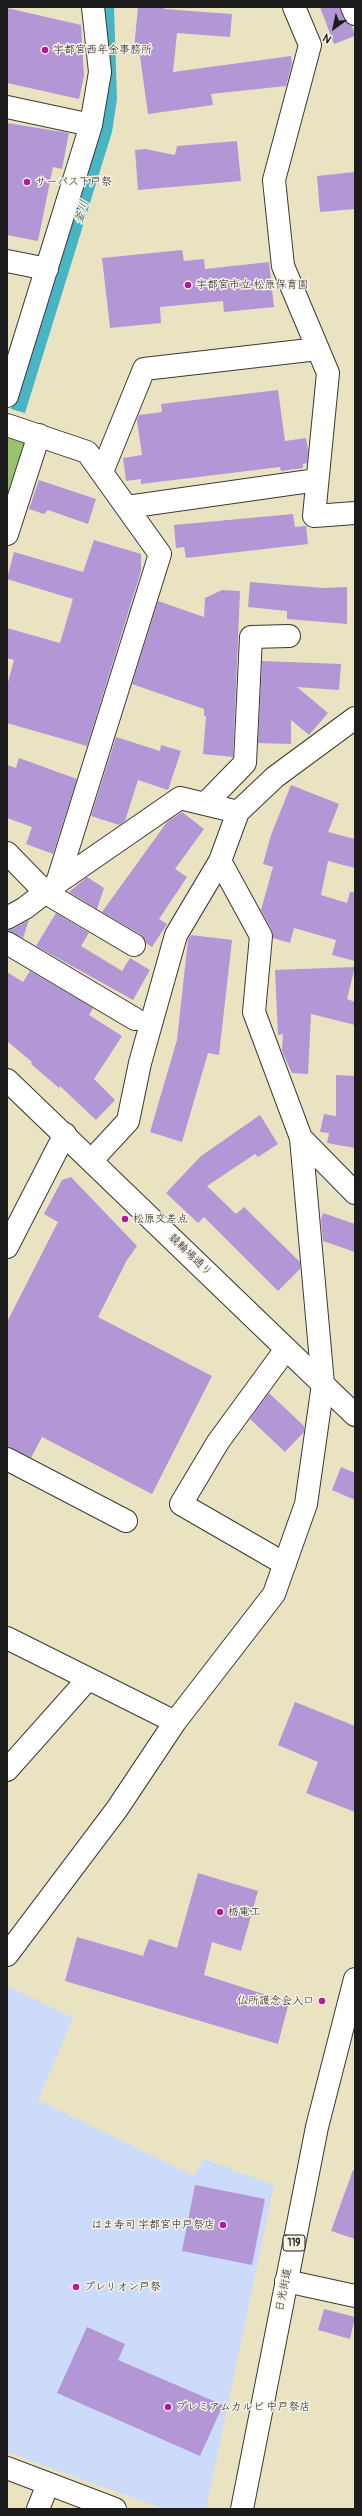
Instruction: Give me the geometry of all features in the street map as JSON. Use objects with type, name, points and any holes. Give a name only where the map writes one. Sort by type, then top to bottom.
[{"type":"main road","points":[[7,396],[92,125],[100,72],[93,7]]},
{"type":"main road","points":[[294,7],[310,45],[274,180],[283,266],[328,374],[314,516],[355,513]]},
{"type":"main road","points":[[352,7],[355,14]]},
{"type":"main road","points":[[7,107],[92,125]]},
{"type":"main road","points":[[7,261],[47,269]]},
{"type":"main road","points":[[102,472],[144,369],[318,349]]},
{"type":"main road","points":[[7,425],[87,452],[160,554],[52,888]]},
{"type":"main road","points":[[7,534],[35,434]]},
{"type":"main road","points":[[127,507],[317,480]]},
{"type":"main road","points":[[205,804],[245,763],[251,637],[289,636]]},
{"type":"main road","points":[[92,1160],[128,1121],[140,1063],[176,935],[220,861],[238,812],[275,777],[355,718]]},
{"type":"main road","points":[[7,918],[25,908],[180,798],[238,812]]},
{"type":"main road","points":[[7,853],[52,888],[134,945]]},
{"type":"main road","points":[[7,1955],[117,1809],[175,1722],[274,1594],[306,1504],[323,1384],[301,1138],[254,1012],[261,936],[220,861]]},
{"type":"main road","points":[[7,943],[135,1019]]},
{"type":"main road","name":"競輪場通り","points":[[7,1080],[65,1134],[355,1415]]},
{"type":"main road","points":[[7,1246],[65,1134]]},
{"type":"main road","points":[[301,1138],[355,1193]]},
{"type":"main road","points":[[285,1564],[181,1504],[218,1442],[286,1349]]},
{"type":"main road","points":[[7,1459],[126,1521]]},
{"type":"main road","points":[[7,1638],[175,1722]]},
{"type":"main road","points":[[7,1770],[88,1679]]},
{"type":"main road","name":"日光街道","points":[[242,2509],[317,2127],[355,1979]]},
{"type":"main road","points":[[286,2281],[355,2296]]},
{"type":"main road","points":[[7,2468],[116,2509]]},
{"type":"main road","points":[[38,2509],[48,2484]]},
{"type":"shaded area","points":[[7,1986],[73,2018],[38,2100],[194,2176],[204,2159],[274,2185],[206,2509],[164,2509],[7,2452]]},
{"type":"green space","points":[[7,433],[31,441],[7,516]]},
{"type":"water","name":"釜川","points":[[100,7],[114,7],[117,99],[112,132],[25,413],[11,409],[99,131]]},
{"type":"building","points":[[138,7],[165,7],[164,9],[232,14],[230,37],[177,33],[173,72],[291,56],[292,64],[286,86],[211,94],[213,105],[148,114],[139,49],[134,49]]},
{"type":"building","points":[[320,7],[340,7],[344,19],[352,26],[355,36],[334,44]]},
{"type":"building","name":"宇都宮西年金事務所","points":[[7,8],[81,25],[84,76],[79,99],[7,83]]},
{"type":"building","name":"サーパス下戸祭","points":[[7,123],[69,133],[62,169],[53,167],[38,241],[7,235]]},
{"type":"building","points":[[237,141],[241,181],[138,190],[135,150],[145,149],[175,155],[177,146]]},
{"type":"building","points":[[355,172],[355,209],[320,212],[317,176]]},
{"type":"building","name":"宇都宮市立 松原保育園","points":[[182,250],[184,261],[204,259],[205,269],[269,262],[274,307],[224,312],[223,301],[160,307],[161,323],[110,328],[102,258]]},
{"type":"building","points":[[278,390],[285,441],[306,438],[308,450],[307,463],[303,464],[303,468],[281,471],[280,467],[141,484],[141,479],[126,481],[123,458],[142,455],[137,420],[139,415],[162,412],[161,404]]},
{"type":"building","points":[[39,480],[96,499],[88,524],[48,510],[44,514],[29,509]]},
{"type":"building","points":[[293,514],[295,527],[306,526],[308,544],[186,558],[184,547],[176,548],[174,525]]},
{"type":"building","points":[[94,540],[141,554],[141,571],[87,746],[7,723],[7,686],[14,660],[7,658],[7,628],[60,643],[73,599],[7,579],[14,552],[83,572]]},
{"type":"building","points":[[250,582],[324,588],[347,587],[347,624],[287,619],[287,611],[248,607]]},
{"type":"building","points":[[222,590],[240,591],[233,757],[203,754],[206,716],[204,716],[204,709],[132,684],[158,601],[204,617],[205,598]]},
{"type":"building","points":[[262,661],[341,664],[339,690],[297,687],[328,713],[309,735],[291,720],[291,744],[258,743]]},
{"type":"building","points":[[116,737],[160,751],[161,745],[181,751],[168,790],[138,780],[125,821],[119,825],[91,816]]},
{"type":"building","points":[[19,758],[77,779],[53,854],[26,844],[32,827],[7,818],[7,765],[16,768]]},
{"type":"building","points":[[291,785],[339,804],[328,832],[355,839],[355,868],[328,861],[321,895],[347,903],[350,892],[355,892],[355,961],[332,955],[336,940],[294,928],[290,943],[273,938],[272,930],[261,910],[273,867],[263,864],[271,835]]},
{"type":"building","points":[[182,812],[204,829],[175,869],[187,877],[159,919],[167,924],[152,947],[146,943],[140,934],[102,912],[167,822]]},
{"type":"building","points":[[87,877],[104,888],[97,909],[69,892]]},
{"type":"building","points":[[56,913],[89,933],[81,946],[122,971],[130,958],[150,970],[133,1000],[36,946]]},
{"type":"building","points":[[29,920],[23,938],[7,931],[13,929]]},
{"type":"building","points":[[191,935],[232,940],[219,1055],[208,1053],[182,1142],[150,1132],[177,1040],[188,940]]},
{"type":"building","points":[[355,967],[347,999],[355,1002],[355,1025],[311,1014],[308,1074],[292,1073],[282,1051],[283,1034],[278,1035],[275,970]]},
{"type":"building","points":[[30,971],[93,1008],[89,1015],[122,1036],[94,1079],[115,1100],[96,1120],[60,1086],[59,1088],[7,1041],[7,972],[23,982]]},
{"type":"building","points":[[336,1075],[355,1076],[355,1148],[327,1143],[329,1133],[320,1132],[324,1114],[336,1116]]},
{"type":"building","points":[[260,1115],[278,1144],[258,1157],[255,1154],[207,1186],[236,1214],[244,1207],[300,1262],[300,1269],[278,1291],[204,1217],[198,1223],[166,1193],[201,1156]]},
{"type":"building","points":[[71,1177],[137,1246],[127,1260],[98,1317],[212,1376],[152,1494],[42,1437],[31,1458],[7,1446],[7,1322],[58,1222],[44,1214],[62,1180]]},
{"type":"building","points":[[323,1213],[355,1224],[355,1252],[323,1241],[321,1219]]},
{"type":"building","points":[[269,1393],[304,1426],[304,1432],[285,1452],[250,1419]]},
{"type":"building","points":[[341,1467],[355,1473],[355,1500],[332,1490]]},
{"type":"building","points":[[295,1702],[355,1726],[355,1812],[306,1793],[318,1762],[278,1745]]},
{"type":"building","points":[[198,1873],[258,1891],[241,1951],[212,1942],[204,1975],[289,2002],[278,2044],[65,1981],[77,1937],[143,1956],[149,1939],[177,1948]]},
{"type":"building","points":[[353,2170],[355,2171],[355,2239],[331,2231]]},
{"type":"building","name":"はま寿司 宇都宮中戸祭店","points":[[195,2185],[265,2199],[252,2265],[182,2251]]},
{"type":"building","points":[[324,2309],[355,2317],[350,2339],[318,2330]]},
{"type":"building","points":[[87,2327],[125,2344],[118,2360],[223,2405],[200,2456],[57,2393]]},
{"type":"place","name":"宇都宮西年金事務所","points":[[45,50]]},
{"type":"place","name":"サーパス下戸祭","points":[[27,182]]},
{"type":"place","name":"宇都宮市立 松原保育園","points":[[188,285]]},
{"type":"place","name":"松原交差点","points":[[125,1219]]},
{"type":"place","name":"栃電工","points":[[220,1912]]},
{"type":"place","name":"仏所護念会入口","points":[[322,2001]]},
{"type":"place","name":"はま寿司 宇都宮中戸祭店","points":[[223,2225]]},
{"type":"place","name":"プレリオン戸祭","points":[[76,2287]]},
{"type":"place","name":"プレミアムカルビ 中戸祭店","points":[[168,2407]]}]
